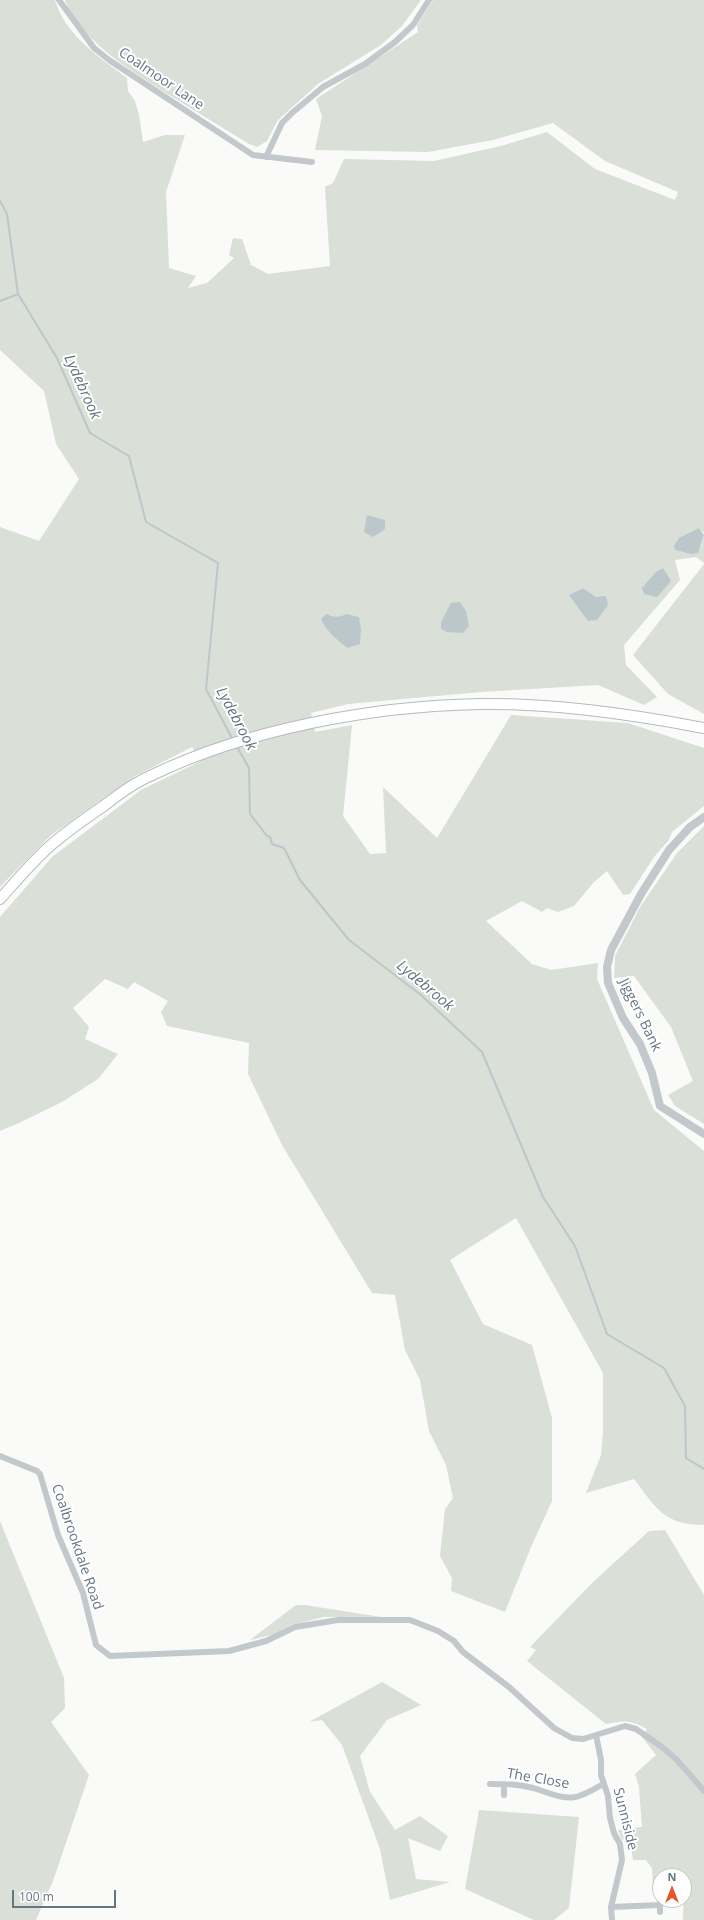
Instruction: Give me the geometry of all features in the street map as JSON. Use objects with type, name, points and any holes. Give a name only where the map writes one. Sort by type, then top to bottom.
[{"type":"main road","points":[[0,899],[49,847],[76,825],[148,776],[195,756],[261,735],[315,723],[378,712],[422,707],[481,704],[537,706],[641,716],[704,728]]},
{"type":"street","name":"Coalmoor Lane","points":[[59,0],[94,48],[109,60],[253,155],[312,162]]},
{"type":"street","points":[[266,157],[282,123],[296,109],[323,87],[365,64],[395,42],[413,24],[429,0]]},
{"type":"street","name":"Jiggers Bank","points":[[704,817],[690,827],[669,850],[641,894],[611,950],[608,967],[608,983],[623,1018],[640,1044],[652,1073],[660,1106],[704,1134]]},
{"type":"street","name":"Coalbrookdale Road","points":[[0,1456],[37,1471],[40,1474],[58,1535],[83,1593],[96,1645],[110,1656],[229,1651],[266,1641],[295,1627],[338,1620],[410,1620],[438,1631],[454,1641],[463,1652],[509,1687],[554,1728],[572,1738],[583,1739],[625,1726],[636,1729],[662,1747],[677,1760],[704,1791]]},
{"type":"street","name":"Sunniside","points":[[596,1735],[603,1784],[608,1796],[610,1818],[614,1834],[620,1844],[622,1860],[611,1907],[612,1920]]},
{"type":"street","name":"The Close","points":[[490,1784],[514,1784],[533,1788],[555,1796],[568,1798],[588,1793],[603,1784]]},
{"type":"street","points":[[504,1784],[504,1795]]},
{"type":"street","points":[[611,1907],[652,1902]]},
{"type":"shaded area","points":[[0,0],[55,0],[60,13],[75,35],[84,44],[127,78],[128,91],[135,101],[139,115],[143,142],[165,135],[185,135],[166,192],[169,268],[196,276],[188,288],[207,283],[234,258],[229,255],[233,238],[242,239],[251,265],[268,274],[330,266],[325,187],[333,183],[344,159],[434,161],[501,146],[547,132],[595,169],[675,200],[678,192],[605,161],[553,123],[493,140],[428,152],[315,150],[322,116],[316,99],[418,32],[417,25],[433,0],[704,0],[704,533],[699,528],[675,550],[690,554],[701,546],[704,535],[704,563],[696,557],[675,560],[680,580],[624,645],[626,665],[657,697],[644,705],[598,685],[481,692],[348,704],[311,713],[315,732],[352,725],[343,816],[370,854],[386,853],[383,787],[437,838],[511,715],[628,723],[704,748],[704,806],[672,832],[669,840],[654,857],[630,894],[623,895],[607,871],[594,882],[574,906],[558,912],[547,908],[542,912],[522,901],[486,921],[532,964],[551,970],[598,963],[597,979],[654,1110],[704,1151],[704,1525],[679,1522],[662,1513],[634,1479],[586,1493],[601,1455],[603,1433],[603,1373],[516,1218],[450,1260],[483,1324],[532,1345],[552,1418],[552,1501],[531,1547],[505,1612],[451,1591],[452,1578],[440,1556],[445,1509],[453,1498],[446,1465],[429,1431],[420,1380],[405,1350],[395,1295],[372,1293],[282,1145],[248,1074],[249,1043],[167,1026],[161,1012],[168,1001],[134,982],[128,989],[105,979],[73,1008],[89,1027],[85,1039],[118,1054],[98,1079],[62,1102],[0,1131],[0,917],[52,857],[141,790],[201,761],[192,747],[135,776],[50,836],[0,887],[0,527],[39,541],[79,479],[56,444],[44,391],[0,350]],"holes":[[[583,588],[596,597],[569,595]]]},
{"type":"shaded area","points":[[65,0],[421,0],[402,26],[381,45],[318,84],[278,120],[267,141],[257,147],[249,144],[127,68],[97,44],[84,30],[73,16]]},
{"type":"shaded area","points":[[367,515],[385,520],[385,529],[373,537],[364,532]]},
{"type":"shaded area","points":[[699,528],[704,535],[698,553],[690,554],[675,550],[674,546],[679,538]]},
{"type":"shaded area","points":[[704,564],[704,714],[668,694],[633,655]]},
{"type":"shaded area","points":[[663,568],[671,581],[657,597],[644,594],[642,588],[656,572]]},
{"type":"shaded area","points":[[583,588],[596,597],[606,596],[608,605],[597,620],[588,621],[569,595]]},
{"type":"shaded area","points":[[460,602],[466,611],[469,626],[463,633],[447,632],[441,629],[441,622],[451,603]]},
{"type":"shaded area","points":[[326,614],[336,617],[346,614],[359,617],[361,629],[360,644],[348,648],[336,639],[326,628],[321,619]]},
{"type":"shaded area","points":[[704,826],[704,1124],[675,1106],[668,1095],[693,1081],[671,1027],[634,976],[614,978],[615,956],[640,907],[677,853]]},
{"type":"shaded area","points":[[0,1521],[64,1678],[65,1708],[51,1722],[89,1775],[53,1881],[36,1920],[0,1920]]},
{"type":"shaded area","points":[[665,1530],[704,1595],[704,1920],[683,1920],[683,1908],[692,1908],[692,1868],[652,1868],[646,1860],[633,1860],[630,1839],[622,1840],[618,1830],[642,1827],[639,1787],[635,1774],[656,1755],[642,1737],[647,1729],[632,1722],[606,1724],[527,1661],[536,1650],[530,1647],[593,1582],[649,1531]]},
{"type":"shaded area","points":[[296,1605],[305,1605],[381,1617],[324,1617],[291,1625],[275,1634],[250,1640]]},
{"type":"shaded area","points":[[382,1682],[421,1705],[387,1720],[360,1756],[370,1792],[395,1830],[420,1816],[448,1836],[440,1851],[408,1838],[416,1879],[450,1882],[390,1900],[380,1849],[342,1745],[322,1720],[309,1722]]},
{"type":"shaded area","points":[[479,1810],[579,1817],[569,1908],[554,1920],[534,1920],[465,1889]]},
{"type":"waterway","name":"Lydebrook","points":[[0,201],[7,214],[18,294],[57,358],[90,433],[129,456],[146,522],[218,563],[206,689],[233,740]]},
{"type":"waterway","points":[[0,301],[18,294]]},
{"type":"waterway","name":"Lydebrook","points":[[236,745],[249,768],[250,814],[267,836],[270,837],[272,844],[284,848],[300,880],[349,940],[421,995],[482,1052],[543,1197],[575,1246],[607,1334],[664,1368],[685,1406],[686,1458],[704,1469]]}]
